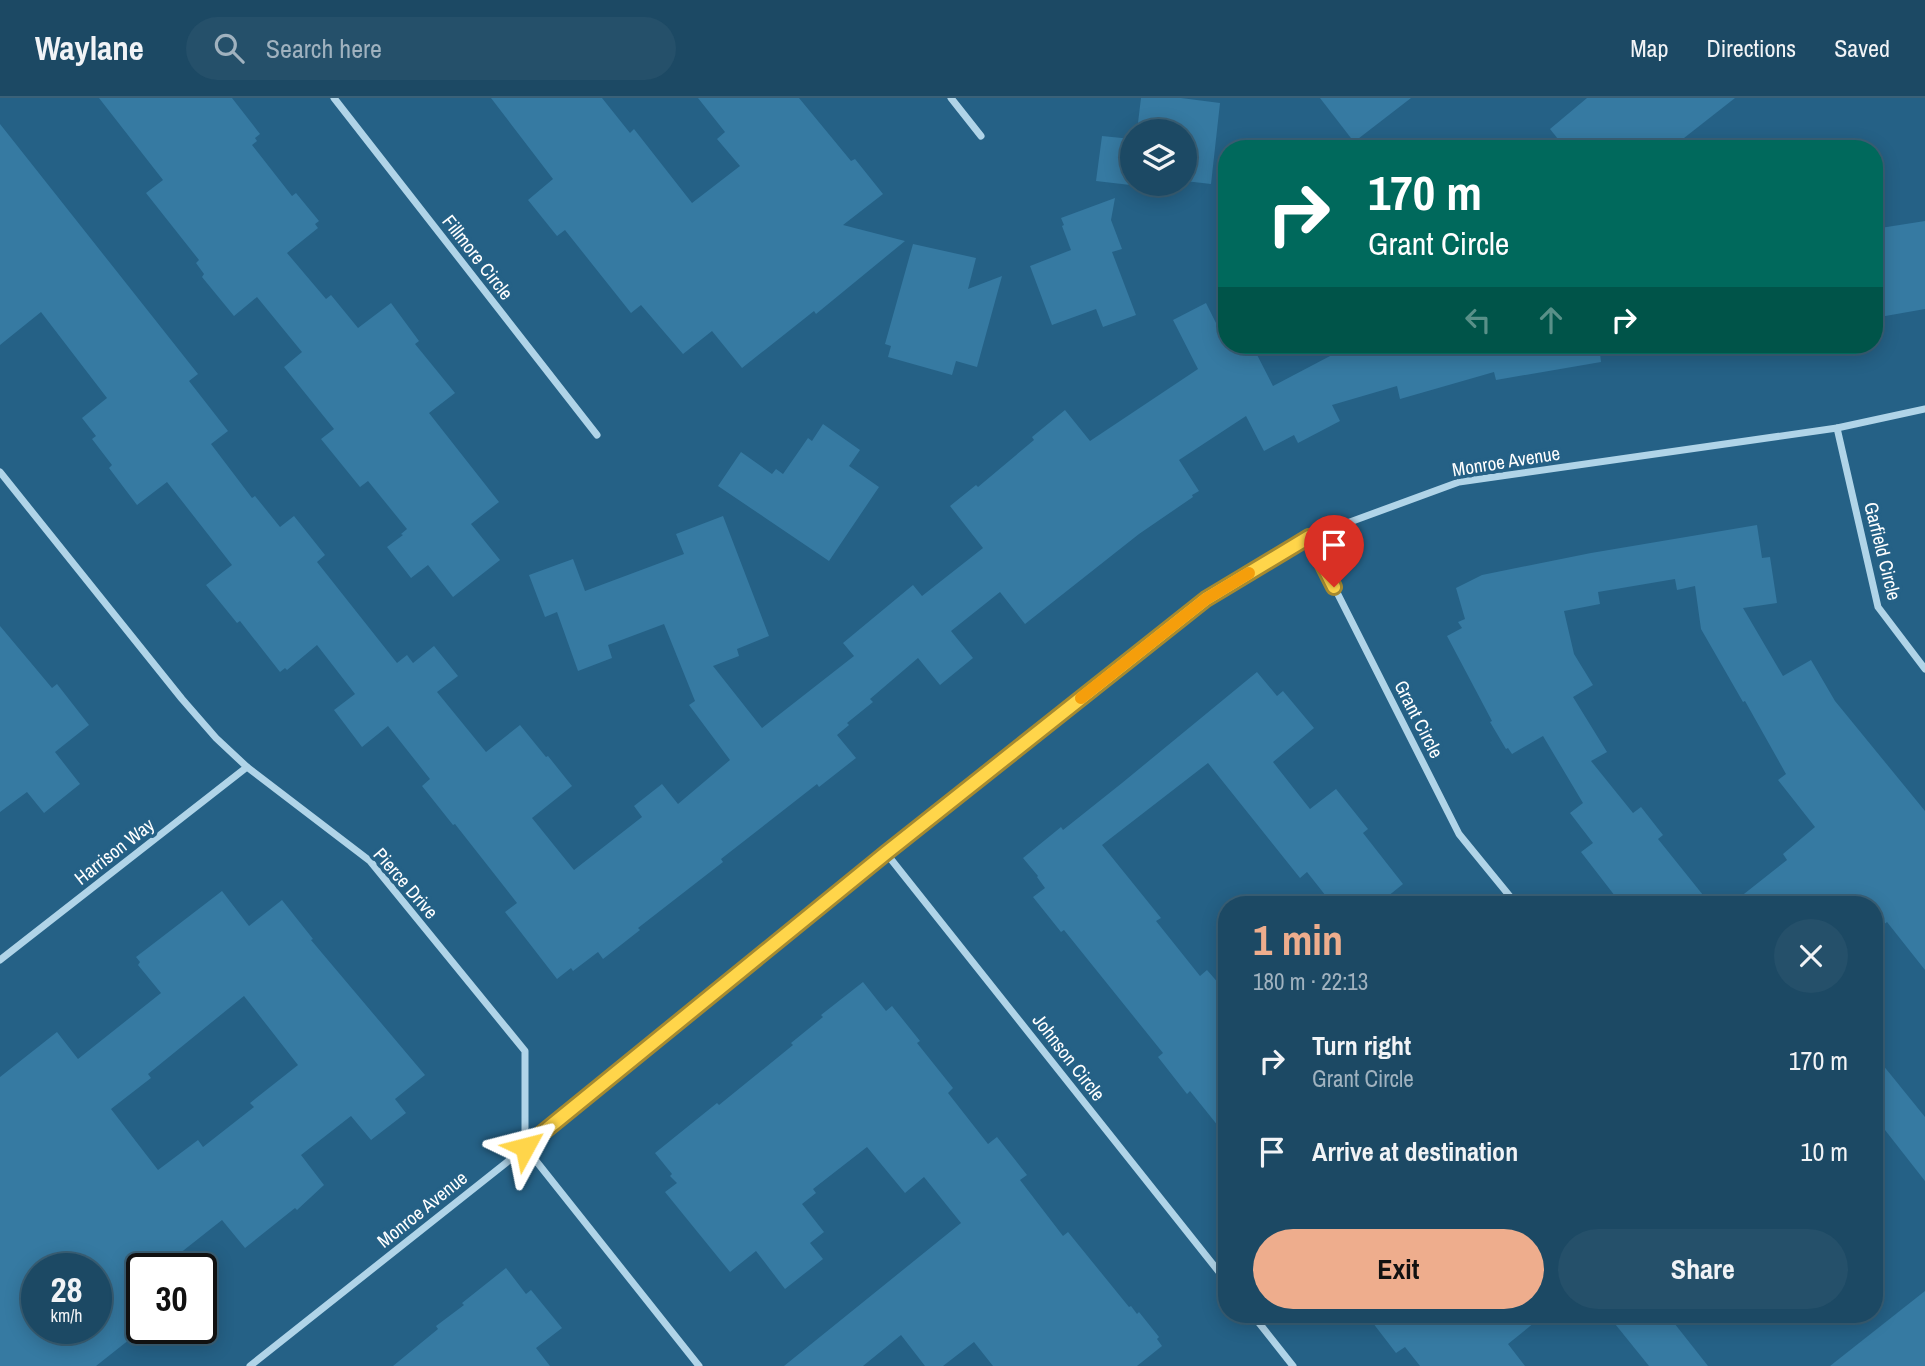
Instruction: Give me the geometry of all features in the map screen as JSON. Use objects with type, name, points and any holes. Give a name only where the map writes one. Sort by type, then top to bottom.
[{"type":"street","name":"Fillmore Circle","points":[[334,98],[597,435]]},
{"type":"street","points":[[951,98],[981,136]]},
{"type":"street","name":"Monroe Avenue","points":[[250,1366],[525,1147],[886,853],[1206,599],[1309,537],[1459,482],[1837,428],[1925,409]]},
{"type":"street","name":"Garfield Circle","points":[[1837,428],[1878,607],[1925,669]]},
{"type":"street","name":"Pierce Drive","points":[[0,472],[216,738],[247,767],[370,861],[525,1051],[525,1147]]},
{"type":"street","name":"Grant Circle","points":[[1309,537],[1459,834],[1510,896]]},
{"type":"street","name":"Harrison Way","points":[[0,960],[247,767]]},
{"type":"street","name":"Johnson Circle","points":[[886,853],[1218,1271]]},
{"type":"street","points":[[525,1147],[699,1366]]},
{"type":"street","points":[[1259,1323],[1293,1366]]},
{"type":"building","points":[[99,98],[232,98],[260,134],[252,145],[292,196],[296,193],[319,221],[315,224],[318,228],[287,253],[326,299],[331,295],[358,328],[391,303],[419,341],[415,344],[455,393],[429,413],[499,502],[471,524],[500,560],[453,597],[428,565],[411,578],[387,547],[407,529],[368,481],[360,487],[321,439],[334,429],[284,367],[302,352],[257,297],[234,316],[202,277],[204,274],[196,263],[199,260],[146,193],[163,180]]},
{"type":"building","points":[[491,98],[602,98],[630,133],[634,129],[692,203],[740,166],[717,139],[725,132],[698,98],[799,98],[851,161],[855,159],[883,194],[843,225],[905,241],[816,314],[814,311],[742,368],[712,331],[683,354],[641,305],[631,313],[565,230],[557,236],[528,200],[553,179]]},
{"type":"building","points":[[1141,98],[1181,98],[1220,103],[1211,184],[1197,182],[1197,119],[1138,119]]},
{"type":"building","points":[[1320,98],[1411,98],[1357,140],[1352,140]]},
{"type":"building","points":[[1587,98],[1735,98],[1681,140],[1559,140],[1550,129]]},
{"type":"building","points":[[0,124],[198,374],[189,381],[228,431],[211,444],[252,498],[255,496],[280,527],[294,516],[325,555],[317,562],[397,663],[407,655],[413,663],[434,646],[458,676],[437,692],[486,752],[520,725],[572,786],[532,818],[574,870],[642,817],[634,806],[662,784],[678,804],[730,760],[689,705],[695,701],[664,624],[608,645],[612,658],[578,671],[557,612],[545,617],[529,575],[573,559],[585,591],[684,554],[676,534],[723,516],[769,636],[737,649],[739,656],[713,666],[762,728],[854,656],[843,643],[913,585],[922,596],[983,548],[950,506],[976,485],[978,487],[1034,440],[1032,437],[1065,410],[1090,441],[1198,369],[1173,320],[1206,303],[1218,327],[1218,354],[1257,354],[1273,386],[1334,354],[1600,354],[1601,362],[1496,380],[1494,372],[1400,399],[1397,386],[1332,405],[1340,421],[1298,443],[1294,435],[1264,451],[1246,416],[1179,460],[1199,491],[1192,495],[1193,497],[1139,534],[1025,624],[1000,592],[951,631],[973,658],[940,685],[918,658],[870,699],[873,702],[837,735],[856,758],[819,787],[817,784],[721,859],[723,862],[638,928],[640,930],[603,959],[598,952],[573,971],[571,968],[557,979],[505,912],[517,903],[422,786],[430,779],[388,726],[362,747],[334,710],[355,694],[317,645],[287,670],[285,668],[280,672],[240,621],[237,623],[206,585],[232,565],[167,482],[137,505],[109,468],[112,465],[92,439],[96,436],[82,418],[107,398],[41,312],[0,345]]},
{"type":"building","points":[[1102,136],[1120,138],[1120,184],[1096,181]]},
{"type":"building","points":[[1115,198],[1111,220],[1122,249],[1112,252],[1136,315],[1103,327],[1096,309],[1052,325],[1030,266],[1071,250],[1061,218]]},
{"type":"building","points":[[1925,221],[1925,309],[1883,316],[1883,228]]},
{"type":"building","points":[[913,244],[976,258],[968,289],[1002,276],[977,367],[956,361],[952,375],[888,357],[891,346],[885,344]]},
{"type":"building","points":[[823,424],[860,450],[849,466],[879,487],[829,561],[718,486],[741,452],[772,474],[776,469],[783,474],[808,438],[812,441]]},
{"type":"building","points":[[1757,525],[1762,558],[1770,557],[1777,603],[1743,608],[1783,676],[1811,660],[1835,701],[1925,811],[1925,970],[1887,922],[1883,925],[1883,896],[1741,896],[1787,860],[1783,854],[1815,827],[1778,780],[1786,774],[1701,629],[1695,586],[1677,590],[1675,579],[1598,592],[1600,604],[1564,611],[1574,654],[1593,685],[1573,697],[1607,752],[1591,761],[1633,813],[1641,807],[1663,835],[1658,839],[1704,896],[1615,896],[1581,852],[1593,843],[1570,813],[1583,803],[1543,736],[1512,754],[1506,749],[1447,636],[1462,628],[1458,622],[1465,619],[1456,588],[1482,575],[1591,553]]},
{"type":"building","points":[[0,626],[52,688],[57,684],[89,725],[55,752],[80,784],[44,813],[27,792],[0,812]]},
{"type":"building","points":[[1257,672],[1277,696],[1283,691],[1314,728],[1273,762],[1310,809],[1336,789],[1368,829],[1363,833],[1403,884],[1388,896],[1326,896],[1307,872],[1300,878],[1208,763],[1102,845],[1161,918],[1156,921],[1200,976],[1207,970],[1218,983],[1218,1126],[1190,1091],[1187,1094],[1158,1057],[1163,1053],[1064,930],[1061,932],[1033,897],[1045,888],[1023,858],[1122,783]]},
{"type":"building","points":[[222,891],[249,926],[282,900],[313,939],[311,940],[425,1075],[395,1099],[406,1113],[371,1140],[351,1116],[301,1155],[324,1185],[297,1210],[295,1208],[245,1248],[222,1220],[180,1253],[126,1253],[126,1342],[96,1366],[0,1366],[0,1077],[57,1032],[78,1059],[161,993],[138,965],[140,962],[136,957]],"holes":[[[244,996],[298,1065],[250,1103],[254,1107],[203,1147],[198,1140],[158,1170],[111,1109],[151,1078],[148,1074]]]},
{"type":"building","points":[[863,982],[886,1011],[892,1006],[920,1041],[917,1043],[953,1088],[948,1093],[988,1144],[997,1137],[1027,1175],[1020,1180],[1063,1236],[1068,1232],[1129,1307],[1137,1314],[1139,1312],[1159,1337],[1157,1339],[1162,1346],[1137,1366],[993,1366],[974,1342],[943,1366],[925,1366],[901,1335],[863,1366],[784,1366],[961,1223],[924,1177],[905,1193],[867,1147],[813,1189],[816,1193],[802,1204],[824,1232],[810,1243],[823,1259],[785,1289],[756,1251],[730,1272],[665,1192],[677,1183],[655,1153],[793,1045],[791,1043],[823,1017],[821,1015]]},
{"type":"building","points":[[1883,1065],[1925,1117],[1925,1181],[1883,1127]]},
{"type":"building","points":[[506,1268],[526,1294],[531,1290],[562,1328],[536,1348],[550,1366],[393,1366],[438,1329],[436,1326],[464,1305],[462,1303]]},
{"type":"building","points":[[1925,1291],[1925,1366],[1830,1366]]},
{"type":"building","points":[[1373,1323],[1534,1323],[1508,1344],[1525,1366],[1420,1366],[1405,1347],[1396,1353]]},
{"type":"building","points":[[1614,1323],[1674,1323],[1708,1366],[1649,1366]]},
{"type":"slow traffic","points":[[1081,698],[1206,599],[1249,573]]},
{"type":"route","points":[[525,1147],[886,853],[1206,599],[1309,537],[1334,587]]}]
